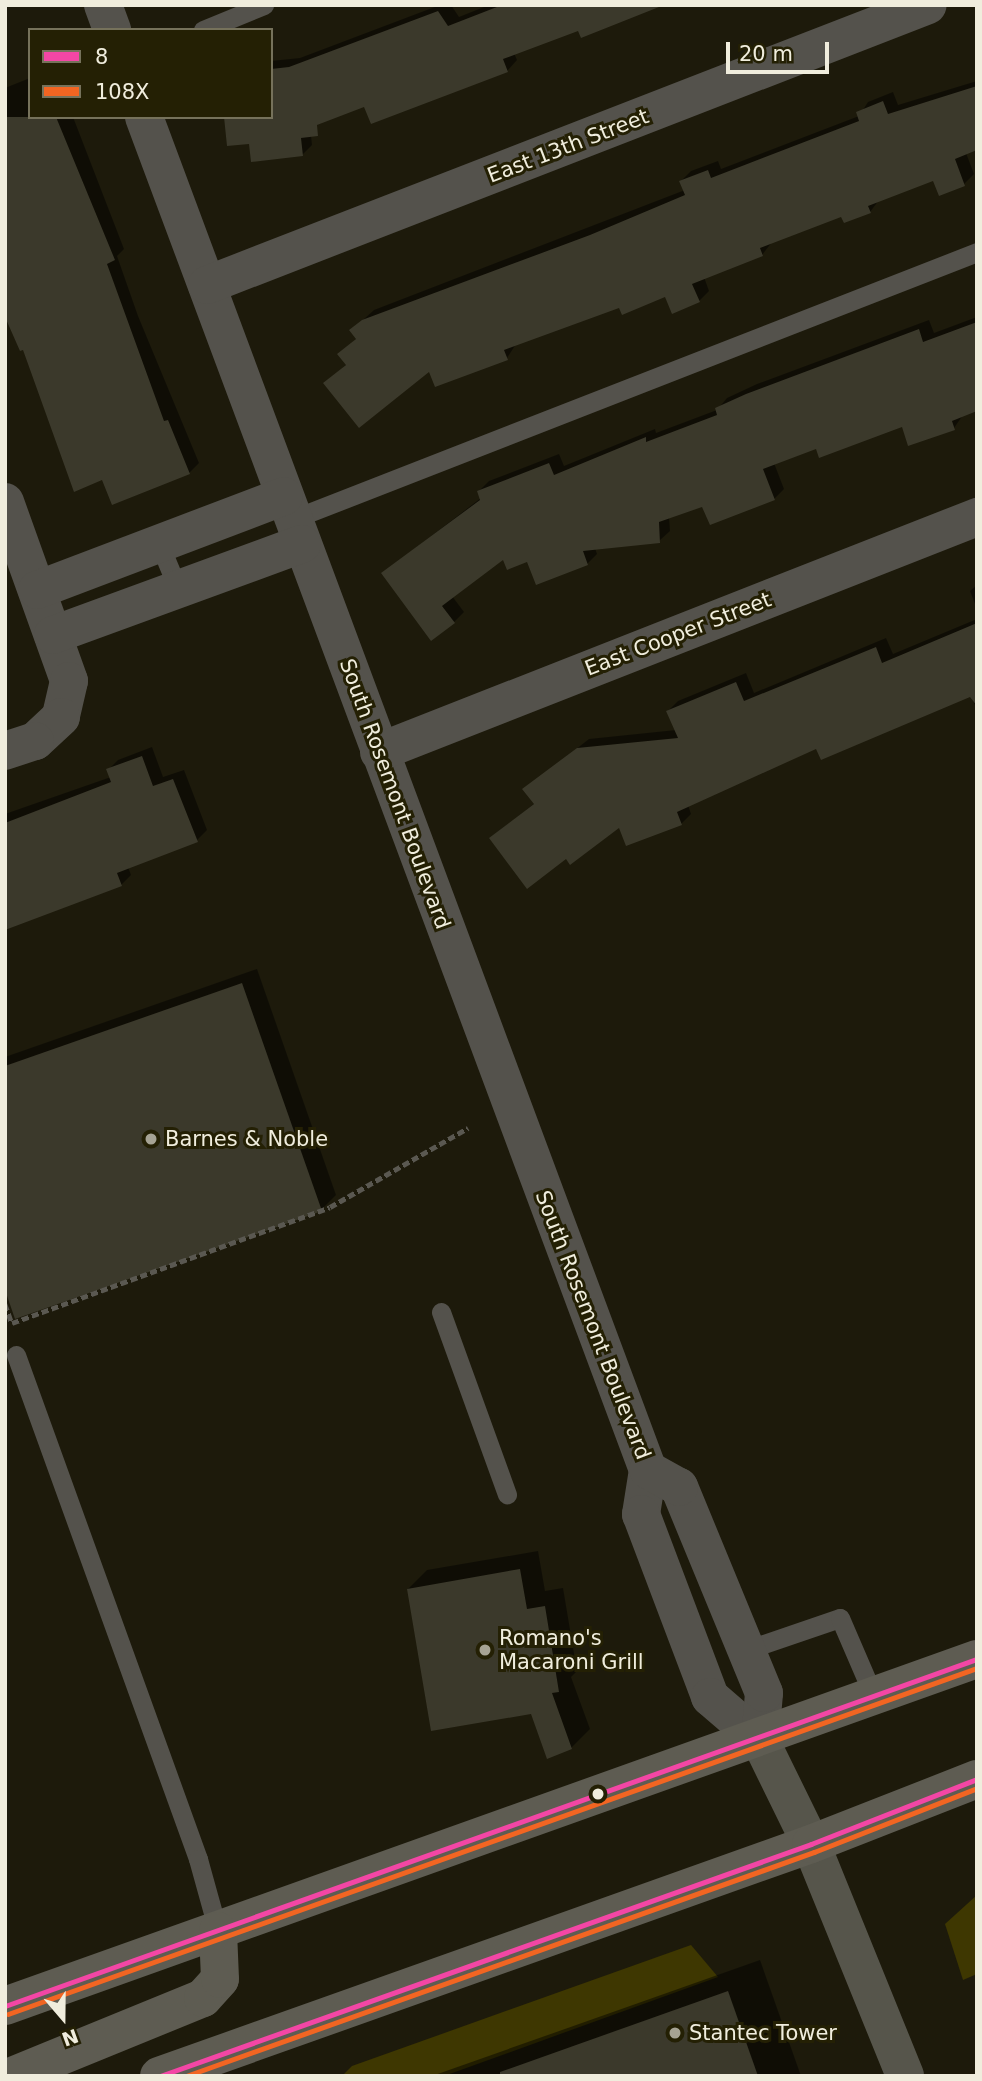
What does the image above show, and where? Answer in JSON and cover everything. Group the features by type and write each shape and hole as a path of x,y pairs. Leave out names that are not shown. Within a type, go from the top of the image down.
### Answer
{"main road":[{"path":"5,2006 760,1740 977,1659"},
{"path":"159,2076 810,1844 977,1779"},
{"path":"12,2076 203,1998 220,1979 218,1931"}],"street":[{"path":"103,5 111,28"},
{"name":"East 13th Street","path":"206,285 929,5"},
{"name":"South Rosemont Boulevard","path":"145,119 648,1470 641,1514 709,1697 760,1740"},
{"path":"5,502 69,681 61,717 35,741 5,751"},
{"name":"East Cooper Street","path":"379,752 977,517"},
{"path":"37,590 159,543 293,519"},
{"path":"53,635 178,589 293,519"},
{"name":"South Rosemont Boulevard","path":"648,1470 679,1487 747,1650 764,1693 760,1740"},
{"path":"760,1740 810,1844 905,2076"}],"lane":[{"path":"208,28 264,5"},
{"path":"293,519 977,252"},
{"path":"159,543 178,589"},
{"path":"440,1312 507,1494"},
{"path":"16,1355 186,1825 218,1931"},
{"path":"747,1650 840,1618 874,1697"}],"path":[{"path":"5,1304 12,1323 330,1208 468,1128"}],"shaded area":[{"path":"977,1895 977,1974 963,1980 945,1924"},
{"path":"691,1945 718,1977 444,2076 342,2076 352,2066"}],"building":[{"path":"502,5 659,7 581,38 578,31 503,59 508,72 371,124 364,107 317,125 318,136 301,138 303,156 251,162 249,144 227,146 224,119 273,119 273,69 289,67 438,11 448,26"},
{"path":"977,86 977,150 955,159 965,186 939,196 933,181 868,206 871,213 844,223 841,217 760,248 763,256 692,284 700,302 672,314 665,297 622,315 619,308 504,350 508,360 435,387 429,372 359,428 323,383 346,365 337,354 356,339 349,330 362,320 590,235 685,195 679,181 708,170 711,178 859,121 856,112 883,101 888,114"},
{"path":"5,117 57,119 115,260 107,264 164,421 168,420 190,474 112,505 102,480 74,492 23,350 20,351 5,317"},
{"path":"977,322 977,411 952,421 955,430 908,446 902,427 819,458 816,449 763,469 775,500 710,525 702,507 659,522 660,543 583,551 588,565 536,585 527,562 507,570 503,560 442,606 455,623 431,641 381,573 480,500 477,491 549,463 554,475 646,437 646,442 717,415 715,408 746,394 919,329 923,342"},
{"path":"977,623 977,706 970,697 821,760 816,749 677,812 682,825 626,846 619,828 570,865 566,859 527,889 489,838 534,804 522,789 577,748 678,738 666,711 736,682 744,701 876,647 882,663"},
{"path":"142,756 153,786 173,779 198,842 117,873 122,886 5,930 5,823 111,782 106,769"},
{"name":"Barnes & Noble","path":"242,983 322,1211 15,1319 5,1290 5,1066"},
{"name":"Romano's Macaroni Grill","path":"520,1569 527,1609 545,1606 559,1692 552,1693 572,1749 547,1759 531,1714 431,1731 407,1589"},
{"name":"Stantec Tower","path":"728,1991 758,2076 500,2076 500,2072"}],"transit line":[{"name":"8","path":"5,2006 977,1659"},
{"name":"108X","path":"8,2014 977,1668"},
{"name":"8","path":"160,2076 811,1844 977,1779"},
{"name":"108X","path":"186,2076 814,1852 977,1788"}],"place":[{"name":"Barnes & Noble","path":"151,1139"},
{"name":"Romano's Macaroni Grill","path":"485,1650"},
{"name":"Stantec Tower","path":"675,2033"}]}
